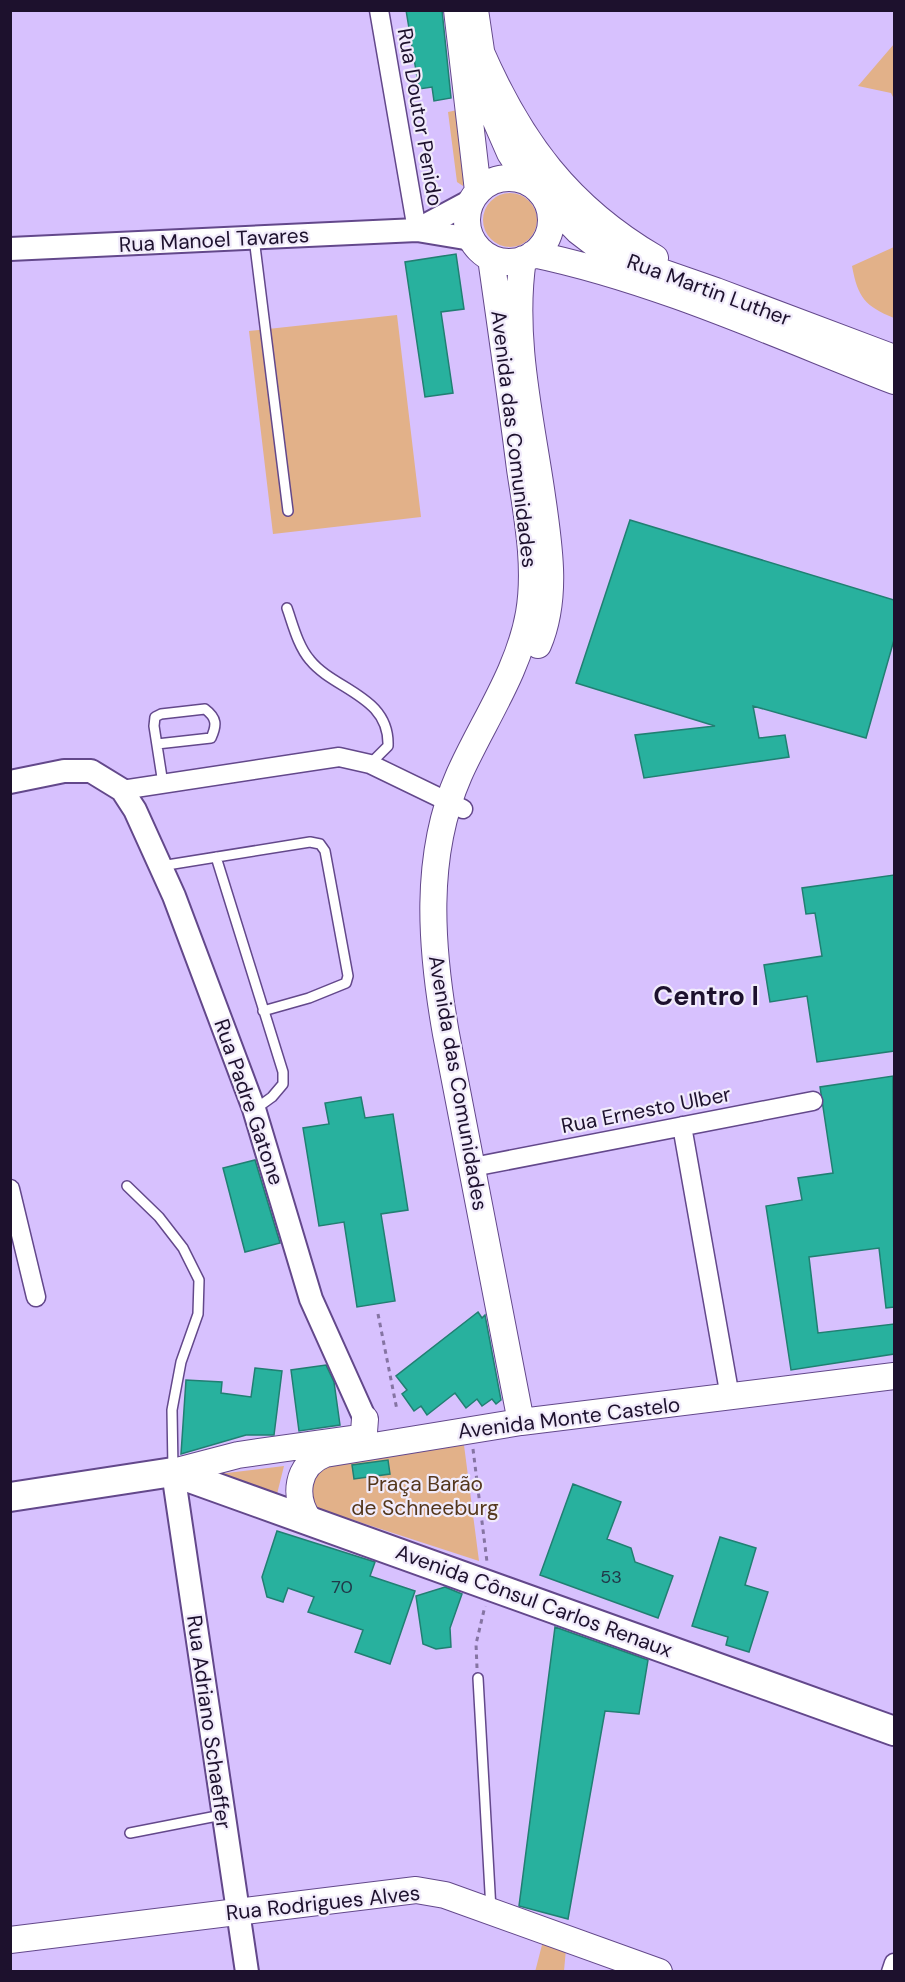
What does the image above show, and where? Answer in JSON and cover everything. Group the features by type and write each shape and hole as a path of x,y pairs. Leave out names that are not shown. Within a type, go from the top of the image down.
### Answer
{"main road":[{"path":"457,10 475,196 467,226 471,239 480,250 490,258 501,261 528,256 543,244 549,232 550,218 548,204 510,153 489,105 475,10"},
{"path":"480,50 510,115 531,146 591,214 631,244 716,291"},
{"path":"475,196 489,182 503,178 517,178 535,188"},
{"name":"Rua Martin Luther","path":"535,188 578,231 599,247 638,265 716,291 894,358"},
{"name":"Rua Martin Luther","path":"528,256 591,268 681,299 894,381"},
{"name":"Avenida das Comunidades","path":"512,348 528,256"},
{"name":"Avenida das Comunidades","path":"490,258 512,348 540,545 550,581 543,631 472,784 455,806 453,856 441,912 445,979 450,1010 529,1421"},
{"name":"Avenida Monte Castelo","path":"309,1520 301,1508 299,1485 301,1474 317,1457 371,1445 529,1421 894,1376"},
{"path":"365,1419 371,1428 378,1432 436,1426 467,1430"},
{"path":"10,1497 173,1472 238,1455 358,1438 364,1432 365,1419"},
{"name":"Avenida Cônsul Carlos Renaux","path":"173,1472 894,1731"},
{"name":"Rua Rodrigues Alves","path":"10,1940 416,1890 445,1895 491,1910 659,1971"}],"street":[{"name":"Rua Doutor Penido","path":"379,10 417,230"},
{"name":"Rua Manoel Tavares","path":"417,230 475,196"},
{"name":"Rua Manoel Tavares","path":"10,249 417,230 471,239"},
{"path":"10,782 79,769 91,771 106,778 122,790 339,757 370,764 455,806"},
{"name":"Rua Padre Gatone","path":"122,790 135,810 161,866 254,1110 311,1299 365,1419"},
{"name":"Rua Ernesto Ulber","path":"480,1166 813,1101"},
{"path":"682,1126 730,1397"},
{"path":"10,1190 36,1297"},
{"name":"Rua Adriano Schaeffer","path":"173,1472 222,1815 247,1971"},
{"path":"891,1971 894,1963"}],"lane":[{"path":"254,238 288,512"},
{"path":"287,609 299,641 310,661 355,693 383,717 388,734 388,746 370,764"},
{"path":"157,744 211,738 216,727 213,715 206,709 161,714 155,717 154,726 163,784"},
{"path":"161,866 310,842 321,844 325,851 348,976 346,983 309,998 263,1011"},
{"path":"216,857 282,1072 283,1084 272,1097 254,1110"},
{"path":"127,1186 159,1217 177,1240 200,1280 198,1314 181,1362 172,1410 173,1472"},
{"path":"478,1678 491,1910"},
{"path":"130,1833 222,1815"}],"path":[{"path":"378,1314 397,1410"},
{"path":"467,1430 490,1586 476,1644 478,1678"}],"green space":[{"path":"894,44 894,99 891,93 858,86"},
{"path":"462,109 467,172 463,186 457,182 448,112"},
{"path":"505,193 515,193 525,197 533,205 537,220 533,235 525,243 515,247 505,247 495,243 487,235 483,225 483,215 487,205 495,197"},
{"path":"894,247 894,318 864,300 857,286 852,266"},
{"path":"397,315 421,517 273,534 249,331"},
{"name":"Praça Barão de Schneeburg","path":"464,1445 479,1561 307,1505 314,1472 328,1461"},
{"path":"284,1466 276,1498 210,1475"},
{"path":"543,1941 566,1949 564,1971 535,1972"}],"building":[{"path":"406,10 442,10 451,98 434,101 432,87 419,89"},
{"path":"456,254 464,309 441,312 453,393 425,397 405,262"},
{"path":"630,520 894,600 894,640 866,738 753,706 759,738 785,735 789,757 644,778 635,735 715,726 576,683"},
{"path":"894,875 894,1051 817,1062 807,996 770,1002 764,965 822,956 815,913 806,914 802,888"},
{"path":"893,1076 894,1307 886,1308 879,1248 809,1257 818,1333 894,1324 894,1354 791,1370 766,1206 802,1200 798,1178 833,1173 820,1087"},
{"path":"361,1097 365,1118 393,1114 408,1210 381,1214 395,1301 357,1307 344,1222 319,1226 303,1128 329,1124 325,1103"},
{"path":"255,1160 280,1243 245,1252 223,1168"},
{"path":"478,1312 482,1318 485,1315 501,1400 496,1404 492,1399 482,1406 477,1399 466,1408 455,1393 427,1415 421,1406 414,1411 402,1394 407,1390 396,1376"},
{"path":"326,1365 334,1382 340,1425 299,1431 291,1370"},
{"path":"255,1368 282,1371 274,1435 246,1435 181,1454 186,1380 222,1382 221,1393 251,1397"},
{"path":"388,1460 390,1474 354,1479 352,1465"},
{"path":"573,1484 621,1502 607,1539 631,1548 635,1562 673,1576 658,1618 540,1575"},
{"path":"277,1531 375,1562 370,1576 415,1591 390,1664 355,1652 363,1630 308,1612 314,1597 288,1588 283,1602 267,1597 262,1577"},
{"path":"720,1537 756,1548 745,1585 768,1592 749,1652 726,1645 728,1637 692,1626"},
{"path":"445,1587 462,1594 450,1628 451,1647 436,1649 423,1644 416,1596"},
{"path":"555,1627 648,1660 639,1714 605,1711 568,1919 519,1906"}],"district":[{"name":"Centro I","path":"706,996"}]}
